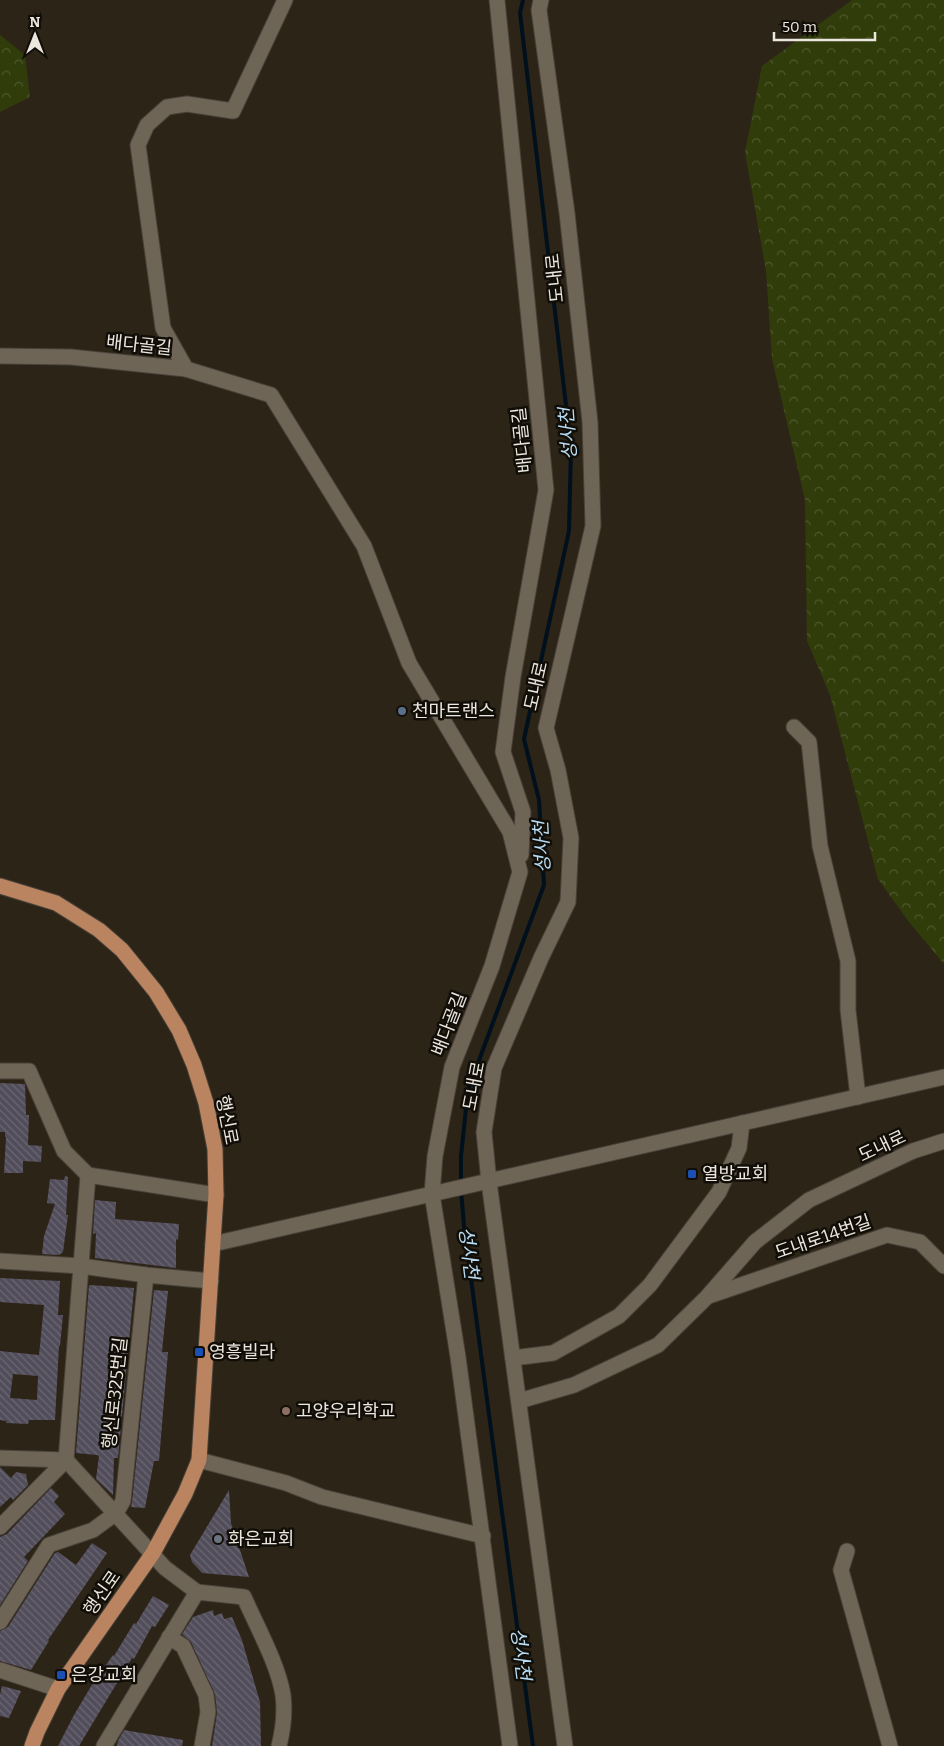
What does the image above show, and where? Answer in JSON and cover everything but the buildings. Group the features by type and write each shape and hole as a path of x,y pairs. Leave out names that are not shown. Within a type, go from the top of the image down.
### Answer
{"main road":[{"name":"행신로","path":"0,886 56,903 99,930 122,950 156,992 179,1030 194,1065 206,1103 215,1149 216,1195 199,1460 185,1494 153,1553 58,1689 32,1746"}],"street":[{"path":"186,369 164,328 138,145 146,126 167,108 187,104 233,111 285,0"},
{"name":"배다골길","path":"497,0 546,490 513,677 503,752 523,812 520,872 492,966 452,1067 435,1156 437,1193 510,1746"},
{"name":"도내로","path":"541,0 539,10 567,213 590,422 594,526 546,728 558,770 571,838 568,902 541,958 494,1068 484,1132 484,1182 513,1358 565,1746"},
{"name":"배다골길","path":"0,356 71,358 186,369 271,395 364,546 409,663 510,832 520,872"},
{"path":"794,727 809,742 820,846 848,962 848,1010 858,1097"},
{"path":"0,1070 29,1071 64,1151 88,1175 216,1195"},
{"path":"213,1244 944,1077"},
{"path":"513,1358 552,1353 618,1316 650,1285 719,1192 739,1148 742,1123"},
{"name":"도내로","path":"519,1401 574,1385 658,1345 707,1297 755,1242 809,1200 913,1151 944,1141"},
{"path":"0,1527 66,1460 88,1175"},
{"name":"도내로14번길","path":"707,1297 887,1235 920,1242 944,1266"},
{"path":"0,1261 80,1266 211,1281"},
{"name":"행신로325번길","path":"116,1513 123,1500 146,1275"},
{"path":"0,1458 66,1460 166,1568 197,1592 244,1597 277,1673 283,1696 283,1731 279,1746"},
{"path":"199,1460 286,1482 322,1497 483,1536"},
{"path":"0,1622 49,1545 93,1530 116,1513"},
{"path":"847,1551 841,1570 890,1746"},
{"path":"104,1746 197,1592"},
{"path":"169,1637 183,1646 206,1695 208,1712 202,1746"},
{"path":"0,1670 58,1689"}],"green space":[{"path":"852,0 944,0 944,964 909,922 878,879 830,695 807,641 805,500 772,359 766,271 745,152 762,66"},
{"path":"0,35 25,55 30,97 0,112"}],"waterway":[{"name":"성사천","path":"461,1183 461,1156 468,1090 544,885 539,800 524,739 569,531 571,448 520,13 523,0"},
{"name":"성사천","path":"461,1190 464,1226 533,1746"}],"place":[{"name":"천마트랜스","path":"402,711"},
{"name":"열방교회","path":"692,1174"},
{"name":"영흥빌라","path":"199,1352"},
{"name":"고양우리학교","path":"286,1411"},
{"name":"화은교회","path":"218,1539"},
{"name":"은강교회","path":"61,1675"}]}
